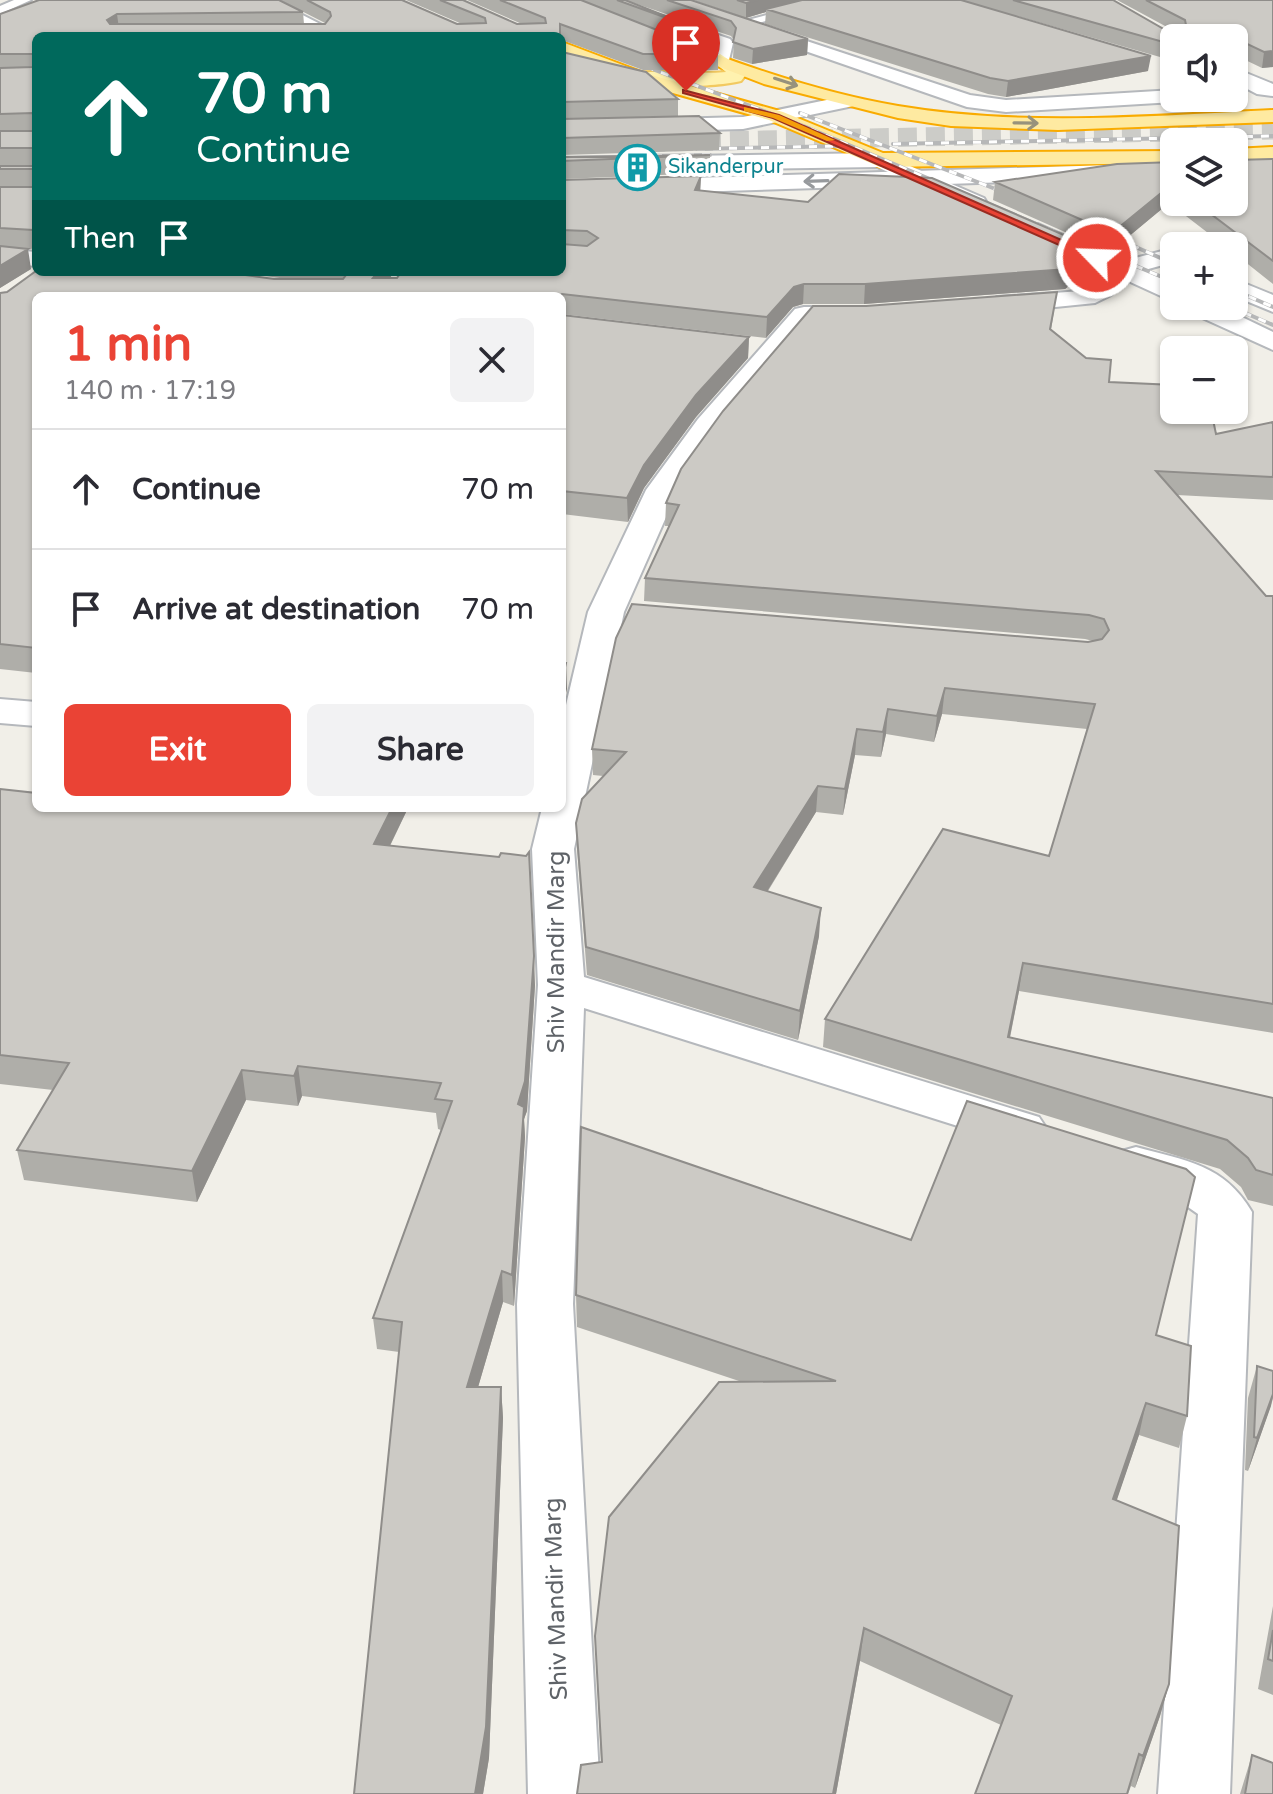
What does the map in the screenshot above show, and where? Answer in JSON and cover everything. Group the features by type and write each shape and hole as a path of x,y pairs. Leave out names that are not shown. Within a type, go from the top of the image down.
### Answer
{"highway":[{"path":"554,0 846,102 948,119 1074,124 1273,116"},
{"path":"566,49 632,74 776,116 880,160 1160,157"},
{"path":"1248,154 1273,153"}],"main road":[{"path":"632,74 702,81 734,77 738,72 720,60"}],"street":[{"path":"599,0 724,43 720,60"},
{"path":"666,0 967,101 1019,106 1160,97"},
{"path":"566,60 632,74"},
{"path":"1248,80 1269,90"},
{"path":"1248,89 1269,90"},
{"path":"566,128 743,123 846,102"},
{"path":"944,159 1023,195"},
{"path":"566,165 880,160 1160,287"},
{"path":"1248,167 1273,166"},
{"path":"566,189 1160,170"},
{"path":"1137,245 1160,255"},
{"path":"0,256 32,267"},
{"path":"970,307 1086,298 1102,290 1121,269 1160,261"},
{"path":"1248,293 1271,302"},
{"name":"Shiv Mandir Marg","path":"566,804 621,614 662,490 709,425 758,348 804,315 895,312"},
{"path":"1227,320 1273,342"},
{"path":"0,711 32,714"},
{"name":"Shiv Mandir Marg","path":"564,812 553,849 561,985 545,1304 564,1794"},
{"path":"561,985 1200,1185 1220,1202 1225,1212 1194,1794"}],"lane":[{"path":"0,10 25,0"},
{"path":"263,0 324,29 322,32"},
{"path":"739,24 839,0"}],"building":[{"path":"39,0 279,0 303,12 117,14 107,20 110,24 325,24 331,16 330,12 307,0 402,0 457,24 486,23 485,18 440,0 463,0 517,24 546,23 545,18 500,0 581,0 718,54 643,54 560,24 560,32 32,32 32,54 0,54 0,14"},
{"path":"617,0 625,0 711,34"},
{"path":"667,0 691,0 808,39 753,49 733,42 736,28 731,21"},
{"path":"802,0 961,0 1151,56 1008,81 766,9"},
{"path":"1013,0 1113,0 1160,27 1160,41"},
{"path":"1146,0 1273,0 1273,51 1264,52 1248,44 1248,24 1186,24 1185,20"},
{"path":"566,53 646,72 678,99 566,102"},
{"path":"32,67 32,113 0,114 0,68"},
{"path":"699,116 720,133 566,138 566,119"},
{"path":"0,131 32,131 32,148 0,148"},
{"path":"710,155 566,161 566,157"},
{"path":"1273,159 1273,261 1248,242 1248,232 1235,232 1214,216 1248,216 1248,160"},
{"path":"1160,162 1160,194 1112,233 995,182 1117,164"},
{"path":"0,166 32,166 32,169 0,169"},
{"path":"839,174 932,178 1094,248 1068,269 865,284 804,284 794,287 767,317 566,294 566,292 32,292 32,648 0,644 0,293 7,292 32,274 253,276 274,279 566,276 566,244 587,246 598,238 587,231 566,230 566,180 701,176 695,190 808,202"},
{"path":"0,187 32,187 32,230 0,228"},
{"path":"0,246 28,249 0,266"},
{"path":"1057,292 1050,329 1086,358 1111,360 1109,382 1160,384 1160,424 1214,424 1216,434 1273,422 1273,477 1156,471 1266,596 1273,596 1273,1004 1023,963 1008,1037 1273,1098 1273,1175 1256,1170 1248,1158 1227,1140 825,1019 943,829 1049,856 1095,704 945,688 937,716 888,709 883,732 857,729 845,789 818,786 754,887 821,908 800,1011 586,947 576,823 582,799 626,752 592,749 616,638 632,604 1088,642 1102,639 1109,630 1104,619 1089,615 645,578 679,505 666,503 681,469 723,411 813,306 866,306"},
{"path":"566,315 749,337 696,395 644,465 627,498 566,491"},
{"path":"0,789 32,793 32,812 390,812 374,844 499,857 501,853 526,856 529,852 534,956 525,1081 518,1104 524,1107 512,1275 502,1271 467,1387 501,1387 486,1727 475,1794 354,1794 402,1322 373,1318 452,1101 435,1099 441,1083 298,1066 294,1076 242,1070 192,1171 17,1150 69,1063 0,1055"},
{"path":"967,1101 1186,1169 1195,1177 1156,1335 1191,1346 1187,1416 1146,1403 1113,1499 1179,1526 1169,1684 1143,1756 1139,1754 1127,1794 975,1794 1012,1696 864,1628 833,1794 577,1794 581,1765 602,1762 595,1636 609,1517 719,1382 836,1381 576,1295 581,1127 911,1240"},
{"path":"1257,1366 1273,1371 1273,1394 1257,1438 1254,1437"},
{"path":"1273,1630 1273,1661 1268,1659"},
{"path":"1252,1755 1273,1763 1273,1794 1245,1794"}],"tunnel":[{"path":"566,144 1273,130"},
{"path":"0,167 32,166"}],"railway":[{"path":"631,61 806,127 1160,276"},
{"path":"800,113 1016,197"},
{"path":"893,144 1273,136"},
{"path":"697,149 841,146"},
{"path":"638,156 710,155"},
{"path":"1102,232 1160,258"},
{"path":"1248,296 1273,307"},
{"path":"1248,314 1273,325"}],"slow traffic":[{"path":"747,109 776,116 830,140"}],"place":[{"name":"Sikanderpur","path":"637,167"}],"route":[{"path":"686,91 776,116 1097,258"}]}
